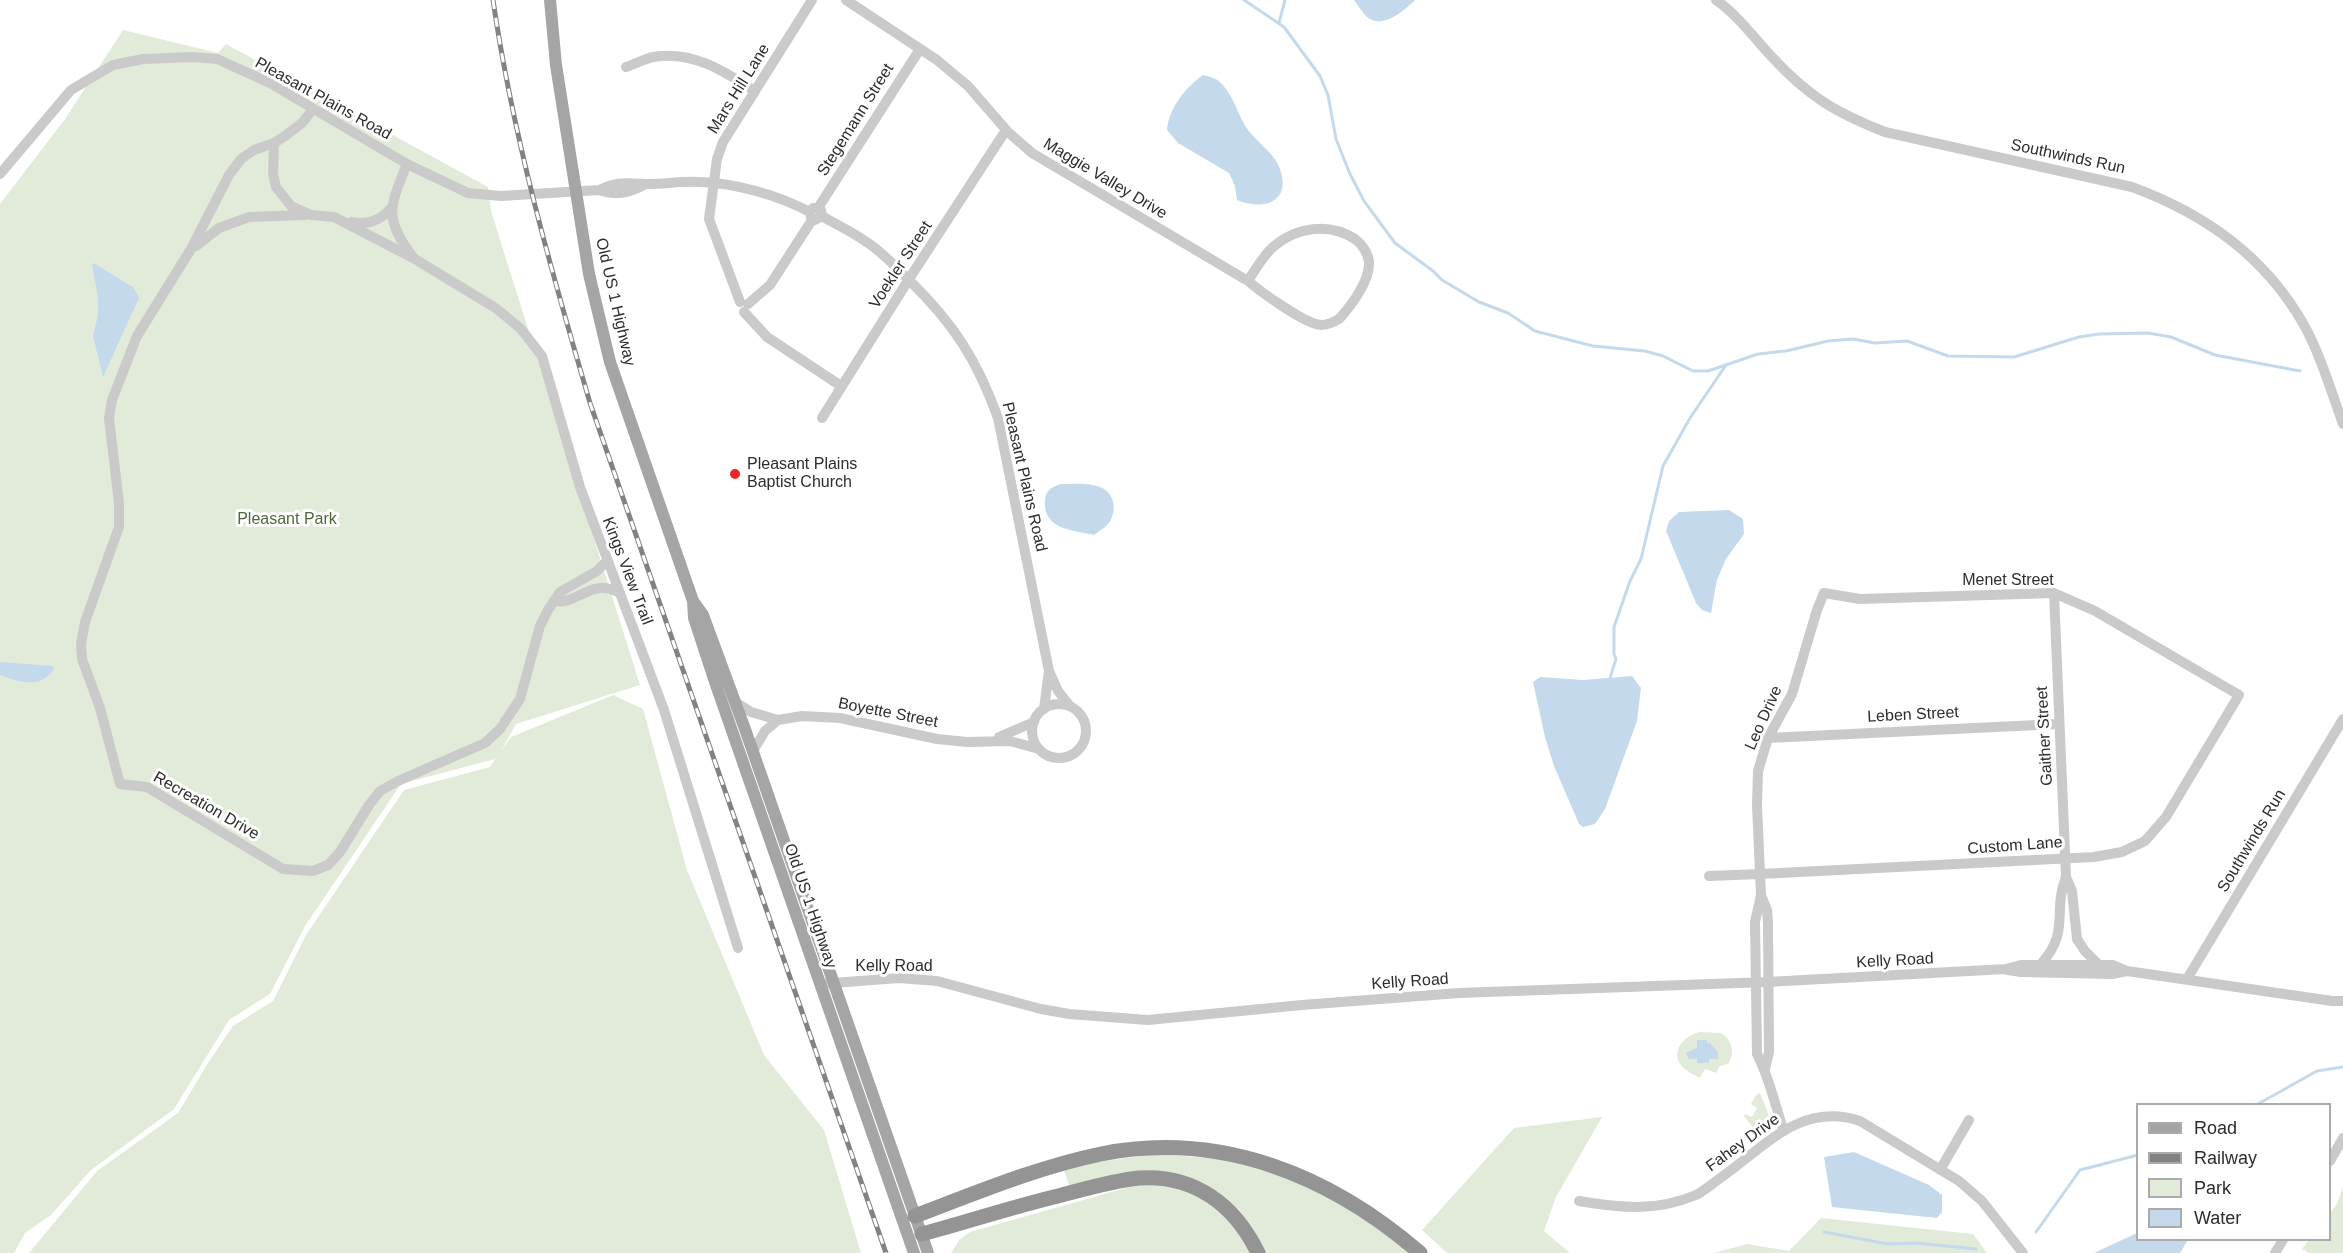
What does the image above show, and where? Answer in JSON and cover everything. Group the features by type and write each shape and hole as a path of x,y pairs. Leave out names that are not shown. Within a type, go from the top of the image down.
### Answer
{"highway":[{"path":"909,1218 1065,1163 1133,1150 1181,1149 1218,1152 1257,1160 1301,1175 1369,1212 1420,1253"},
{"path":"915,1236 1116,1181 1140,1178 1167,1179 1189,1185 1213,1196 1234,1214 1248,1233 1258,1253"}],"main road":[{"name":"Old US 1 Highway","path":"550,0 556,65 589,274 610,362 693,600 703,615 753,751 834,983 909,1218"},
{"name":"Old US 1 Highway","path":"693,600 694,618 715,682 820,984 909,1218"},
{"path":"909,1218 915,1236 928,1253"},
{"path":"914,1253 915,1236"}],"street":[{"name":"Mars Hill Lane","path":"812,0 723,142 717,159 709,219 744,306 767,337 841,386"},
{"name":"Maggie Valley Drive","path":"846,0 937,60 968,87 1006,130 1032,153 1248,281 1264,294 1311,322 1321,325 1332,323 1346,311 1367,277 1369,261 1362,244 1342,232 1324,228 1309,230 1292,236 1271,249 1248,281"},
{"name":"Southwinds Run","path":"1716,0 1744,25 1810,95 1847,117 1885,132 2132,187 2169,200 2216,229 2253,259 2287,299 2305,326 2321,362 2343,424"},
{"name":"Stegemann Street","path":"744,306 770,285 920,49"},
{"name":"Pleasant Plains Road","path":"0,174 71,90 113,66 143,59 193,57 217,59 270,83 407,165 468,193 501,196 599,190 612,195 633,192 646,184 713,183 756,192 794,204 816,214 862,239 893,263 941,312 963,342 985,383 998,418 1049,671 1058,691 1070,706"},
{"path":"626,67 652,57 691,58 719,68 755,91"},
{"path":"274,142 302,123 313,109"},
{"name":"Voekler Street","path":"822,418 1006,130"},
{"name":"Kings View Trail","path":"274,142 273,174 276,187 291,206 309,214 334,217 415,259 497,309 521,329 542,356 580,487 664,710 738,948"},
{"name":"Recreation Drive","path":"274,142 254,150 241,159 229,175 191,249 137,336 112,400 109,418 119,503 118,527 85,622 81,644 82,659 100,708 120,784 147,787 283,868 312,871 328,865 340,852 380,791 485,743 500,729 520,699 540,626 560,592 597,571 607,561"},
{"path":"391,208 407,165"},
{"name":"Kings View Trail","path":"342,221 363,224 382,218 391,208"},
{"name":"Kings View Trail","path":"391,208 392,219 403,244 415,259"},
{"name":"Recreation Drive","path":"191,249 219,228 249,218 309,214"},
{"path":"555,602 563,603 584,592 602,588 618,592"},
{"name":"Menet Street","path":"1824,593 1860,599 2054,593 2096,611 2239,695"},
{"name":"Leo Drive","path":"1784,1129 1765,1069 1757,1054 1755,922 1761,895 1756,805 1758,771 1768,738 1792,694 1824,593"},
{"name":"Gaither Street","path":"2041,964 2058,937 2061,891 2066,877 2067,858 2058,724 2054,593"},
{"name":"Pleasant Plains Road","path":"1044,709 1049,671"},
{"name":"Custom Lane","path":"1709,876 2094,857 2122,852 2145,841 2166,817 2239,695"},
{"name":"Boyette Street","path":"735,702 751,712 778,720 821,716 875,724 937,739 967,742 1010,741 1039,749 1054,758 1063,759 1071,756 1084,744 1086,726 1077,710 1070,706"},
{"path":"1044,709 1052,705 1070,706"},
{"name":"Boyette Street","path":"993,740 1034,722 1044,709"},
{"name":"Southwinds Run","path":"2187,979 2343,719"},
{"path":"753,751 765,730 778,720"},
{"path":"1034,722 1032,733 1039,749"},
{"name":"Leben Street","path":"1768,738 2058,724"},
{"name":"Gaither Street","path":"2066,877 2072,891 2077,939 2099,965"},
{"name":"Leo Drive","path":"1761,895 1767,910 1768,923 1769,1052 1765,1069"},
{"name":"Kelly Road","path":"820,984 899,978 937,981 1051,1010 1148,1020 1459,993 1755,983 2006,969 2021,965 2041,964 2113,965 2127,970 2338,1001 2343,1006"},
{"name":"Kelly Road","path":"2006,969 2021,972 2112,974 2127,970"},
{"name":"Fahey Drive","path":"1579,1201 1627,1209 1660,1206 1698,1194 1744,1162 1784,1129 1807,1120 1844,1115 1860,1121 1959,1181 1982,1201 2023,1253"},
{"path":"1940,1170 1969,1120"},
{"path":"2331,1159 2343,1138"}],"green space":[{"name":"Pleasant Park","path":"123,30 218,53 226,44 488,187 491,211 640,685 516,724 501,751 511,737 613,695 643,709 687,870 764,1055 824,1130 861,1253 29,1253 97,1171 178,1113 233,1026 273,1001 306,935 404,790 490,767 495,759 401,784 305,926 270,994 229,1020 174,1109 91,1170 51,1215 25,1233 14,1253 0,1253 0,204 65,119"},
{"path":"1700,1032 1721,1033 1728,1039 1732,1051 1729,1063 1719,1067 1716,1073 1705,1069 1700,1078 1680,1064 1677,1053 1685,1039"},
{"path":"1760,1093 1769,1121 1760,1136 1744,1116 1745,1114 1752,1117 1757,1108 1751,1104 1756,1095"},
{"path":"1602,1117 1556,1197 1544,1231 1570,1253 1447,1253 1422,1230 1514,1128"},
{"path":"1159,1154 1231,1160 1266,1169 1344,1203 1411,1253 1265,1253 1254,1229 1239,1210 1217,1191 1192,1179 1070,1188 1064,1170 1089,1163"},
{"path":"1140,1184 1165,1184 1187,1190 1229,1216 1252,1253 951,1253 960,1239 970,1232"},
{"path":"2343,1186 2343,1253 2309,1253 2302,1249 2308,1241 2331,1241 2331,1212 2337,1204"},
{"path":"1821,1218 1973,1234 1987,1253 1714,1253 1747,1244 1789,1251"}],"water":[{"path":"1354,0 1415,0 1392,18 1378,21 1366,16"},
{"path":"1203,75 1216,79 1223,85 1248,130 1278,164 1283,181 1282,190 1272,201 1256,205 1237,200 1235,186 1229,173 1178,143 1167,130 1171,114 1179,99"},
{"path":"94,263 134,288 139,298 103,377 93,336 98,315 98,297 92,265"},
{"path":"1061,484 1089,484 1108,492 1114,505 1109,523 1094,535 1068,529 1053,522 1045,509 1045,499 1050,489"},
{"path":"1729,510 1743,519 1744,534 1726,559 1717,580 1711,613 1702,610 1696,603 1666,531 1669,521 1679,512"},
{"path":"0,663 53,666 54,669 42,680 22,682 0,675"},
{"path":"1632,676 1641,688 1637,721 1605,809 1595,824 1583,827 1579,824 1554,766 1533,682 1540,677 1583,680"},
{"path":"1697,1040 1707,1040 1707,1043 1710,1043 1718,1052 1718,1059 1709,1059 1709,1063 1697,1063 1697,1059 1689,1059 1686,1053 1697,1048"},
{"path":"1854,1152 1929,1185 1942,1195 1942,1212 1937,1218 1832,1207 1824,1157"},
{"path":"2136,1233 2136,1241 2187,1241 2180,1253 2094,1253"}],"waterway":[{"path":"1244,0 1284,27 1320,76 1328,95 1336,139 1350,174 1364,201 1395,243 1442,280 1479,302 1508,313 1535,331 1593,346 1645,351 1663,356 1693,371 1708,371 1758,354 1786,351 1828,341 1853,339 1875,343 1907,341 1948,356 2014,357 2079,337 2099,334 2148,333 2171,337 2215,355 2300,371"},
{"path":"1279,23 1285,0"},
{"path":"1609,681 1616,659 1614,627 1630,581 1641,559 1663,466 1690,418 1726,365"},
{"path":"2260,1103 2317,1071 2343,1067"},
{"path":"2036,1232 2080,1170 2136,1156"},
{"path":"1824,1232 1888,1244 1916,1243 1976,1249"}],"railway":[{"path":"493,0 511,102 534,203 590,403 886,1253"}],"place":[{"name":"Pleasant Plains Baptist Church","path":"735,474"}]}
